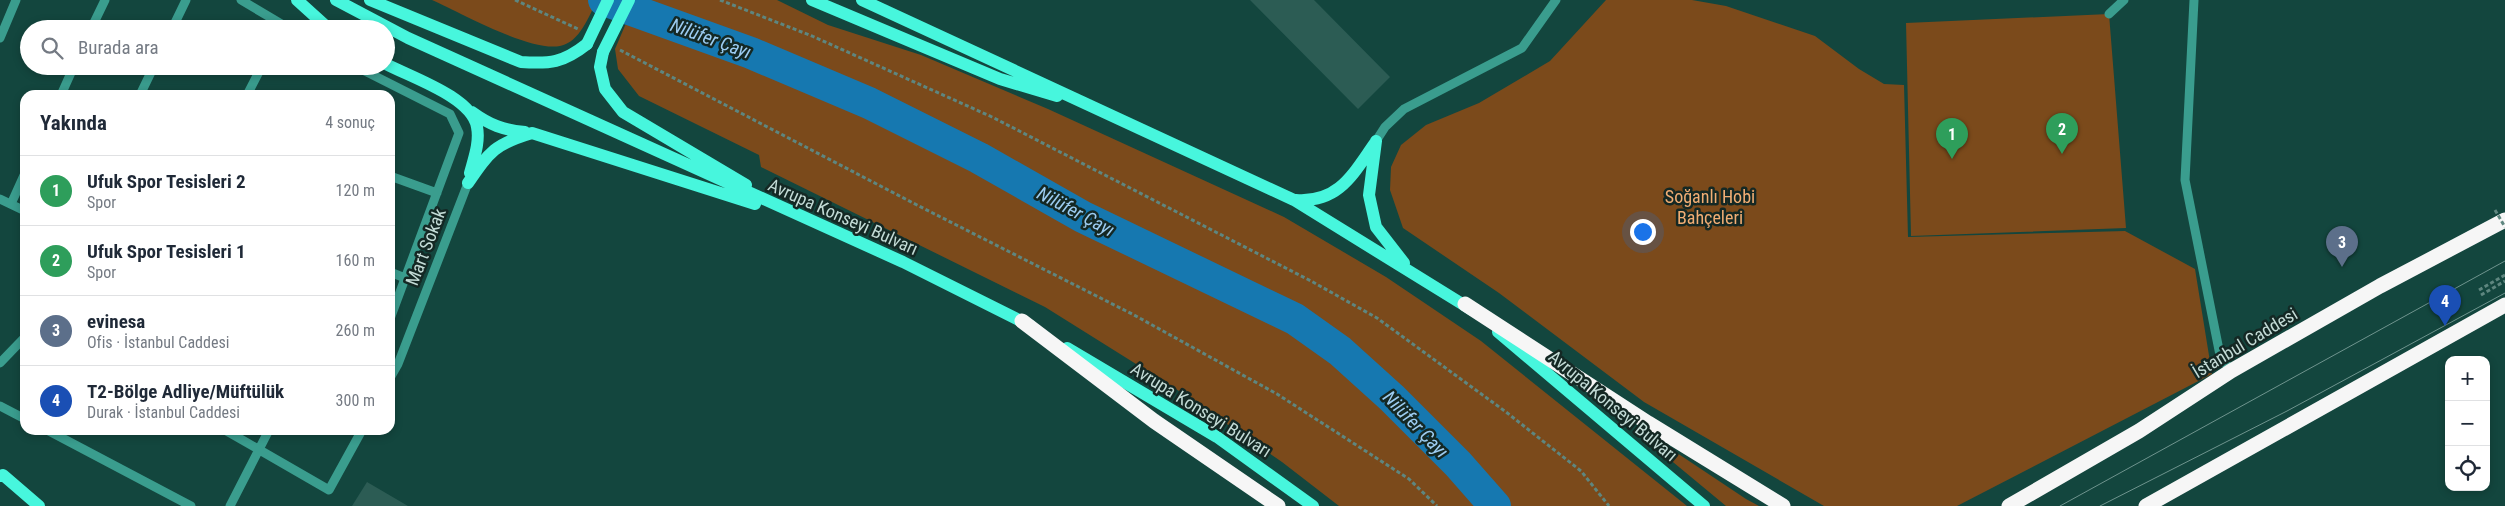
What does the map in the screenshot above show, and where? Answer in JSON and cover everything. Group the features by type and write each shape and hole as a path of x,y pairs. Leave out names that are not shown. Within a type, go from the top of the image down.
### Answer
{"highway":[{"name":"İstanbul Caddesi","path":"2009,506 2139,431 2231,371 2500,215"},
{"path":"1465,304 1648,423 1783,506"},
{"path":"2146,506 2505,305"},
{"path":"1022,321 1154,421 1278,506"}],"main road":[{"path":"297,0 319,20"},
{"name":"Avrupa Konseyi Bulvarı","path":"336,0 374,20"},
{"path":"370,0 521,62 547,64 570,58 587,44 608,0"},
{"path":"629,0 603,52 600,67 605,89 623,112 805,219"},
{"path":"812,0 1000,79 1100,109"},
{"name":"Avrupa Konseyi Bulvarı","path":"862,0 1294,200 1409,269 1465,304 1704,506"},
{"name":"Avrupa Konseyi Bulvarı","path":"395,31 903,262 1022,321 1217,437 1313,506"},
{"path":"395,68 441,90 489,125 506,131 532,133 805,219"},
{"path":"468,110 477,125 477,145 468,183"},
{"path":"468,183 495,147 508,140 532,133"},
{"path":"1294,200 1313,201 1334,193 1353,173 1376,140"},
{"path":"1376,140 1369,195 1376,226 1409,269"},
{"path":"0,476 3,475 39,506"}],"street":[{"path":"0,38 16,0"},
{"path":"95,20 105,0"},
{"path":"176,20 186,0"},
{"path":"241,0 273,20"},
{"path":"1376,140 1404,109 1522,48 1556,0"},
{"path":"2109,14 2124,0"},
{"path":"2194,0 2185,180 2220,355 2231,371"},
{"path":"63,90 70,75"},
{"path":"142,90 150,75"},
{"path":"249,90 257,75"},
{"name":"Mart Sokak","path":"373,75 450,114 459,133 395,305"},
{"path":"395,178 437,193"},
{"path":"10,204 20,183"},
{"name":"Mart Sokak","path":"395,360 468,183"},
{"path":"0,199 20,208"},
{"path":"395,274 405,278"},
{"path":"0,363 20,342"},
{"path":"0,406 20,416"},
{"path":"56,435 191,506"},
{"path":"232,435 329,490 359,435"},
{"path":"230,506 266,435"}],"path":[{"path":"515,0 583,31"},
{"path":"720,0 812,36 992,117 1237,242 1377,318 1506,412 1581,471 1609,506"},
{"path":"617,48 913,203 1134,315 1269,390 1409,479 1437,506"},
{"path":"2500,215 2505,226"},
{"path":"2479,290 2505,275"},
{"path":"2482,294 2505,281"}],"green space":[{"path":"432,0 597,0 583,28 573,39 567,44 560,46 547,46 514,38"},
{"path":"636,0 777,0 828,25 921,55 1048,109 1284,217 1386,277 1481,341 1687,506 1339,506 1282,462 1176,389 1045,307 761,167 759,155 639,96 618,69 615,49"},
{"name":"Soğanlı Hobi Bahçeleri","path":"1606,0 1692,0 1726,6 1815,36 1859,69 1884,84 1904,85 1908,237 2125,231 2195,269 2212,374 1957,506 1824,506 1644,402 1499,293 1403,228 1390,190 1391,167 1401,145 1426,125 1479,103 1550,61"},
{"path":"2109,14 2126,228 1911,236 1906,23"},
{"path":"1659,441 1759,506 1726,506 1650,443"}],"building":[{"path":"1250,0 1314,0 1390,77 1358,109"},
{"path":"367,482 408,506 352,506"}],"waterway":[{"name":"Nilüfer Çayı","path":"604,0 751,53 869,103 979,158 1083,217 1295,319 1340,351 1392,398 1458,464 1495,506"}],"tram line":[{"path":"2060,506 2505,261"},
{"path":"2100,506 2287,411 2505,293"}],"place":[{"name":"Ufuk Spor Tesisleri 1","path":"2062,154"},
{"name":"Ufuk Spor Tesisleri 2","path":"1952,159"},
{"name":"evinesa","path":"2342,267"},
{"name":"T2-Bölge Adliye/Müftülük","path":"2445,326"}]}
